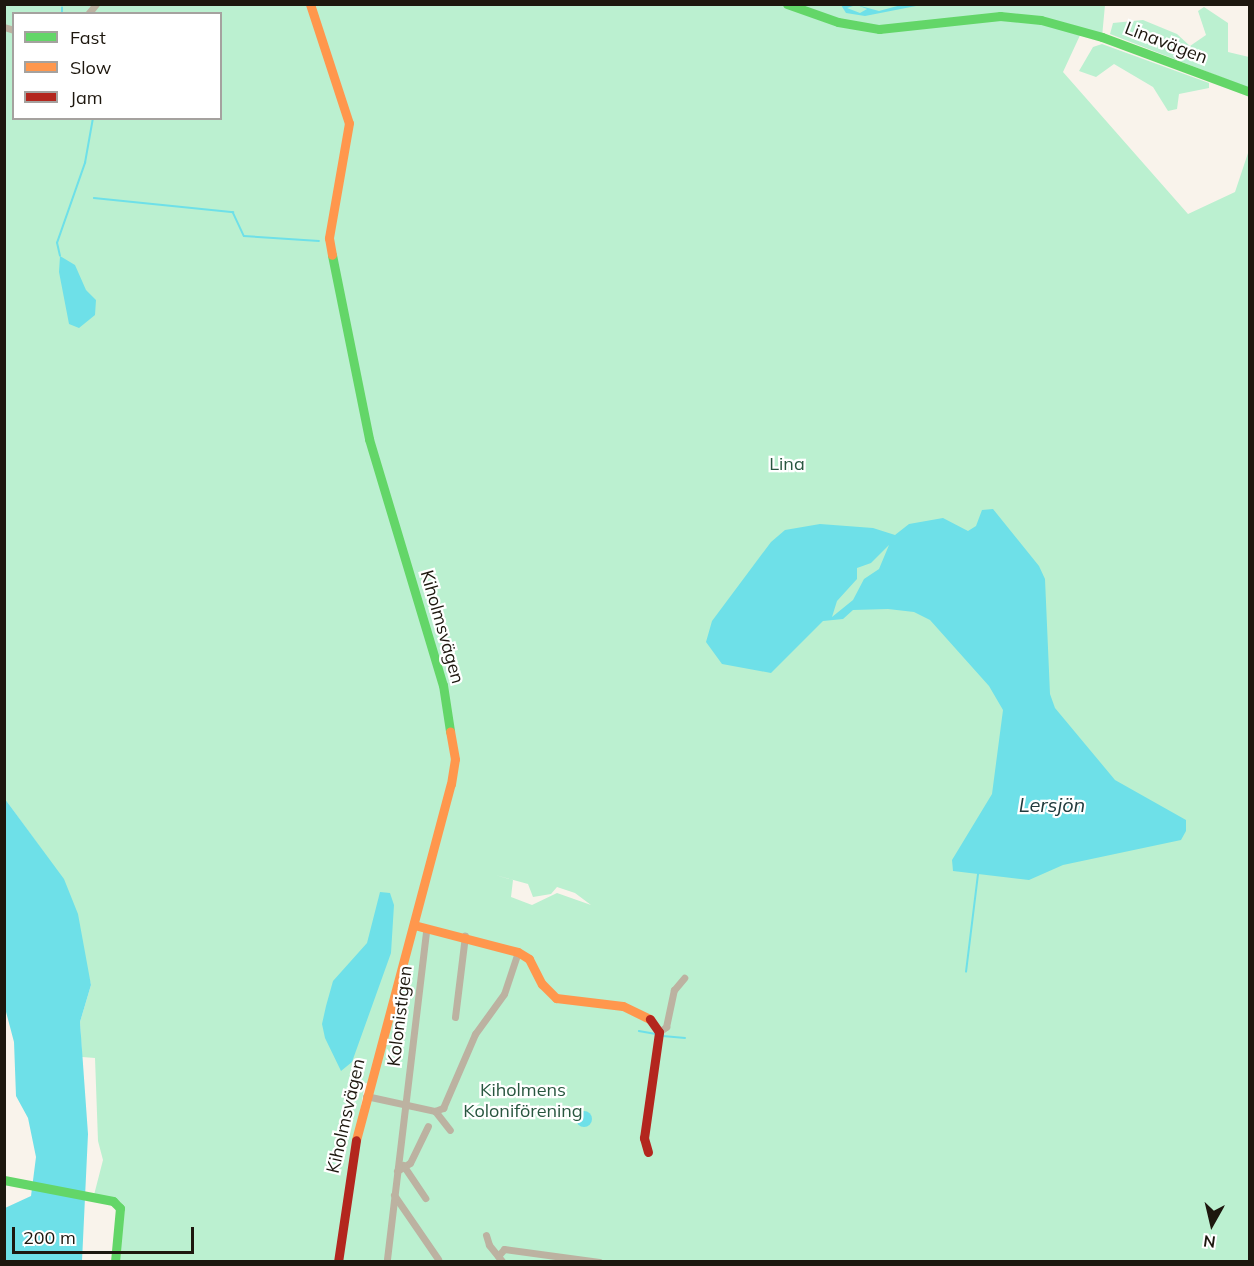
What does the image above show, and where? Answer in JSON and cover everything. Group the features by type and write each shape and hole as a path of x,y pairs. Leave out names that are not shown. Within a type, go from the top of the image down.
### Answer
{"street":[{"name":"Kiholmsvägen","path":"310,4 336,74 349,123 343,176 329,238 349,352 369,439 443,685 455,759 414,925 351,1158 338,1262"},
{"name":"Linavägen","path":"787,4 837,22 879,29 1000,16 1041,20 1102,37 1250,92"},
{"path":"414,925 426,930 465,936 518,952 530,958 542,984 556,998 639,1010 659,1032"},
{"name":"Kolonistigen","path":"387,1259 426,930"},
{"path":"456,1017 465,936"},
{"path":"366,1096 435,1111 443,1108 475,1034 504,994 518,952"},
{"path":"648,1152 644,1138 659,1032 666,1027 674,990 684,978"},
{"path":"435,1111 450,1130"},
{"path":"397,1171 405,1168 428,1126"},
{"path":"399,1158 425,1198"},
{"path":"4,1180 113,1201 120,1208 116,1262"},
{"path":"394,1195 438,1259"},
{"path":"486,1235 500,1259"},
{"path":"500,1259 504,1249 599,1262"}],"green space":[{"name":"Lina","path":"5,5 93,5 88,12 12,12 12,120 222,120 222,12 94,12 100,5 1105,5 1102,37 1082,31 1063,72 1188,214 1235,192 1249,150 1249,1261 340,1261 354,1158 371,1084 365,1083 335,1261 115,1261 121,1202 94,1195 103,1160 98,1141 95,1058 82,1057 80,1022 91,985 85,962 42,850 5,799","holes":["495,875 528,884 533,897 551,894 557,887 575,893 591,905 557,893 532,905 511,897 513,880"]},
{"path":"1204,7 1228,23 1228,52 1249,57 1249,88 1110,34 1113,23 1143,20 1177,34 1190,46 1206,35 1198,11"},
{"path":"1102,44 1209,83 1209,88 1179,94 1177,109 1168,111 1153,87 1114,64 1096,77 1079,71 1093,47"}],"water":[{"path":"841,5 856,5 847,8 860,13 867,9 857,5 879,11 901,5 916,6 865,16 846,13"},
{"path":"60,256 75,265 86,290 96,300 95,315 79,328 69,324 59,272"},
{"name":"Lersjön","path":"993,509 1039,566 1045,579 1050,694 1055,708 1115,780 1186,820 1186,831 1181,840 1063,865 1029,880 953,871 952,860 992,794 1003,710 989,686 930,620 914,612 888,609 853,610 843,619 823,621 771,673 722,664 706,642 712,621 771,542 785,530 820,524 873,528 895,535 909,524 943,518 968,531 976,526 982,510","holes":["889,545 879,569 864,579 853,600 832,617 837,601 857,579 857,568 871,563"]},
{"path":"5,799 64,879 78,914 91,985 80,1022 88,1134 82,1261 5,1261 5,1208 31,1196 36,1157 28,1118 16,1096 14,1042 5,1008"},
{"path":"380,892 390,893 394,905 391,953 352,1062 341,1071 325,1038 322,1024 333,981 367,943"},
{"path":"584,1111 590,1113 592,1119 590,1125 584,1127 578,1125 576,1119 578,1113"}],"waterway":[{"path":"60,256 57,243 85,163 93,120"},
{"path":"94,198 233,212 244,236 319,241"},
{"path":"966,972 978,874"},
{"path":"639,1031 656,1034"},
{"path":"663,1036 685,1038"}],"traffic: fast":[{"path":"787,4 838,22 879,29 1000,16 1041,20 1102,37 1250,92"},
{"path":"332,255 369,439 443,685 450,731"},
{"path":"4,1180 113,1201 120,1208 115,1262"}],"traffic: slow":[{"path":"310,4 349,123 329,238 332,255"},
{"path":"356,1140 451,784 455,759 450,731"},
{"path":"414,925 518,952 529,959 542,984 556,998 623,1006 650,1019"}],"traffic: jam":[{"path":"648,1152 644,1138 659,1032 650,1019"},
{"path":"338,1262 356,1140"}],"park label":[{"name":"Kiholmens Koloniförening","path":"523,1101"}]}
